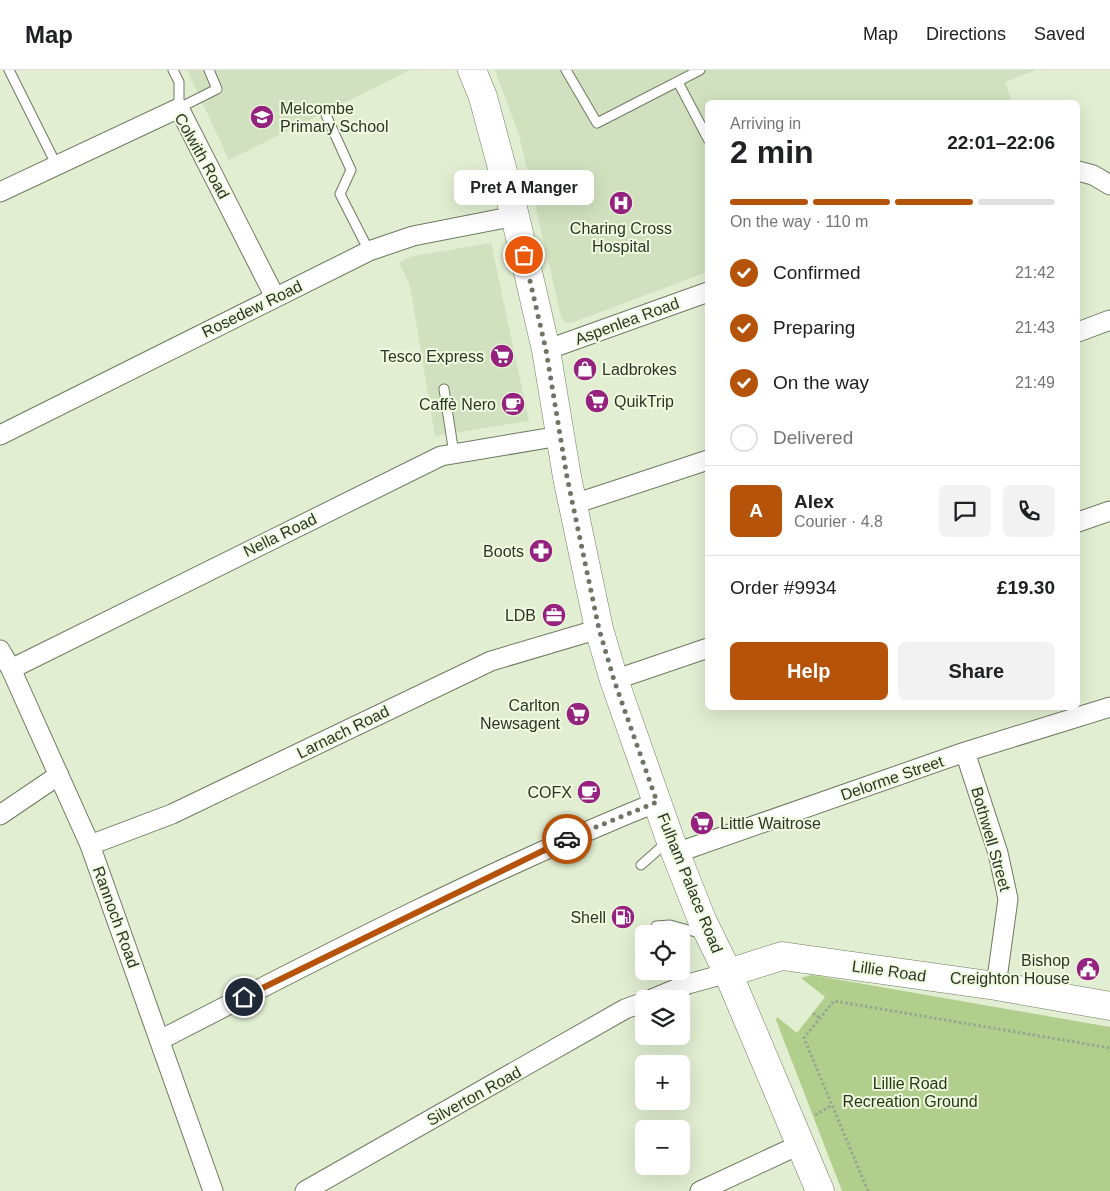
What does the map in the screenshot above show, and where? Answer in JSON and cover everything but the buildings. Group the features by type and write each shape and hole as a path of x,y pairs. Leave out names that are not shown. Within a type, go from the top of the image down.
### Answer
{"main road":[{"name":"Fulham Palace Road","path":"472,70 483,97 515,216 546,350 560,436 599,629 614,680 673,846 820,1191"},
{"name":"Lillie Road","path":"728,973 782,956 996,986 1110,1006"}],"street":[{"name":"Colwith Road","path":"0,192 56,164 179,108 275,297"},
{"path":"1080,172 1093,175 1110,185"},
{"name":"Rosedew Road","path":"0,435 369,252 413,236 515,216"},
{"name":"Aspenlea Road","path":"546,350 705,293"},
{"path":"1080,331 1110,320"},
{"name":"Nella Road","path":"11,669 286,531 441,456 560,436"},
{"path":"574,504 705,461"},
{"path":"1080,521 1110,511"},
{"name":"Larnach Road","path":"90,845 172,814 491,661 599,629"},
{"path":"614,680 705,649"},
{"name":"Rannoch Road","path":"0,650 11,669 90,845 213,1191"},
{"name":"Delorme Street","path":"673,846 1110,707"},
{"name":"Bothwell Street","path":"965,752 998,853 1008,899 996,986"},
{"path":"0,815 59,775"},
{"path":"160,1040 348,944 557,843 657,802"},
{"path":"674,990 728,973"},
{"name":"Silverton Road","path":"305,1191 625,1009 635,1005"},
{"path":"700,1191 801,1144"}],"lane":[{"path":"9,70 56,164"},
{"path":"173,70 179,82 179,108 217,89 209,70"},
{"path":"566,70 597,123 700,70"},
{"path":"678,82 705,132"},
{"path":"326,115 351,170 340,194 369,252"},
{"path":"444,389 454,454"},
{"path":"641,864 673,846"},
{"path":"690,930 710,936"}],"path":[{"path":"868,1191 804,1038 834,1000 1110,1048"},
{"path":"813,1013 820,1018"}],"shaded area":[{"name":"Melcombe Primary School","path":"187,70 410,70 229,160"},
{"name":"Charing Cross Hospital","path":"495,70 1036,70 1005,82 1011,100 705,100 705,273 571,323 565,322 561,316 519,135"},
{"path":"491,243 529,421 435,436 410,285 399,263 409,257"}],"green space":[{"name":"Lillie Road Recreation Ground","path":"812,975 1110,1027 1110,1191 842,1191 776,1020 777,1017 797,1033 825,997 801,978"}],"way so far":[{"path":"524,255 546,350 567,477 599,629 614,680 657,802 567,839"}],"place":[{"name":"Melcombe Primary School","path":"262,117"},
{"name":"Charing Cross Hospital","path":"621,203"},
{"name":"Pret A Manger","path":"524,255"},
{"name":"Tesco Express","path":"502,356"},
{"name":"Ladbrokes","path":"585,369"},
{"name":"QuikTrip","path":"597,401"},
{"name":"Caffè Nero","path":"513,404"},
{"name":"Boots","path":"541,551"},
{"name":"LDB","path":"554,615"},
{"name":"Carlton Newsagent","path":"578,714"},
{"name":"COFX","path":"589,792"},
{"name":"Little Waitrose","path":"702,823"},
{"name":"Shell","path":"623,917"},
{"name":"Bishop Creighton House","path":"1088,969"}],"route":[{"path":"244,997 348,944 567,839"}]}
